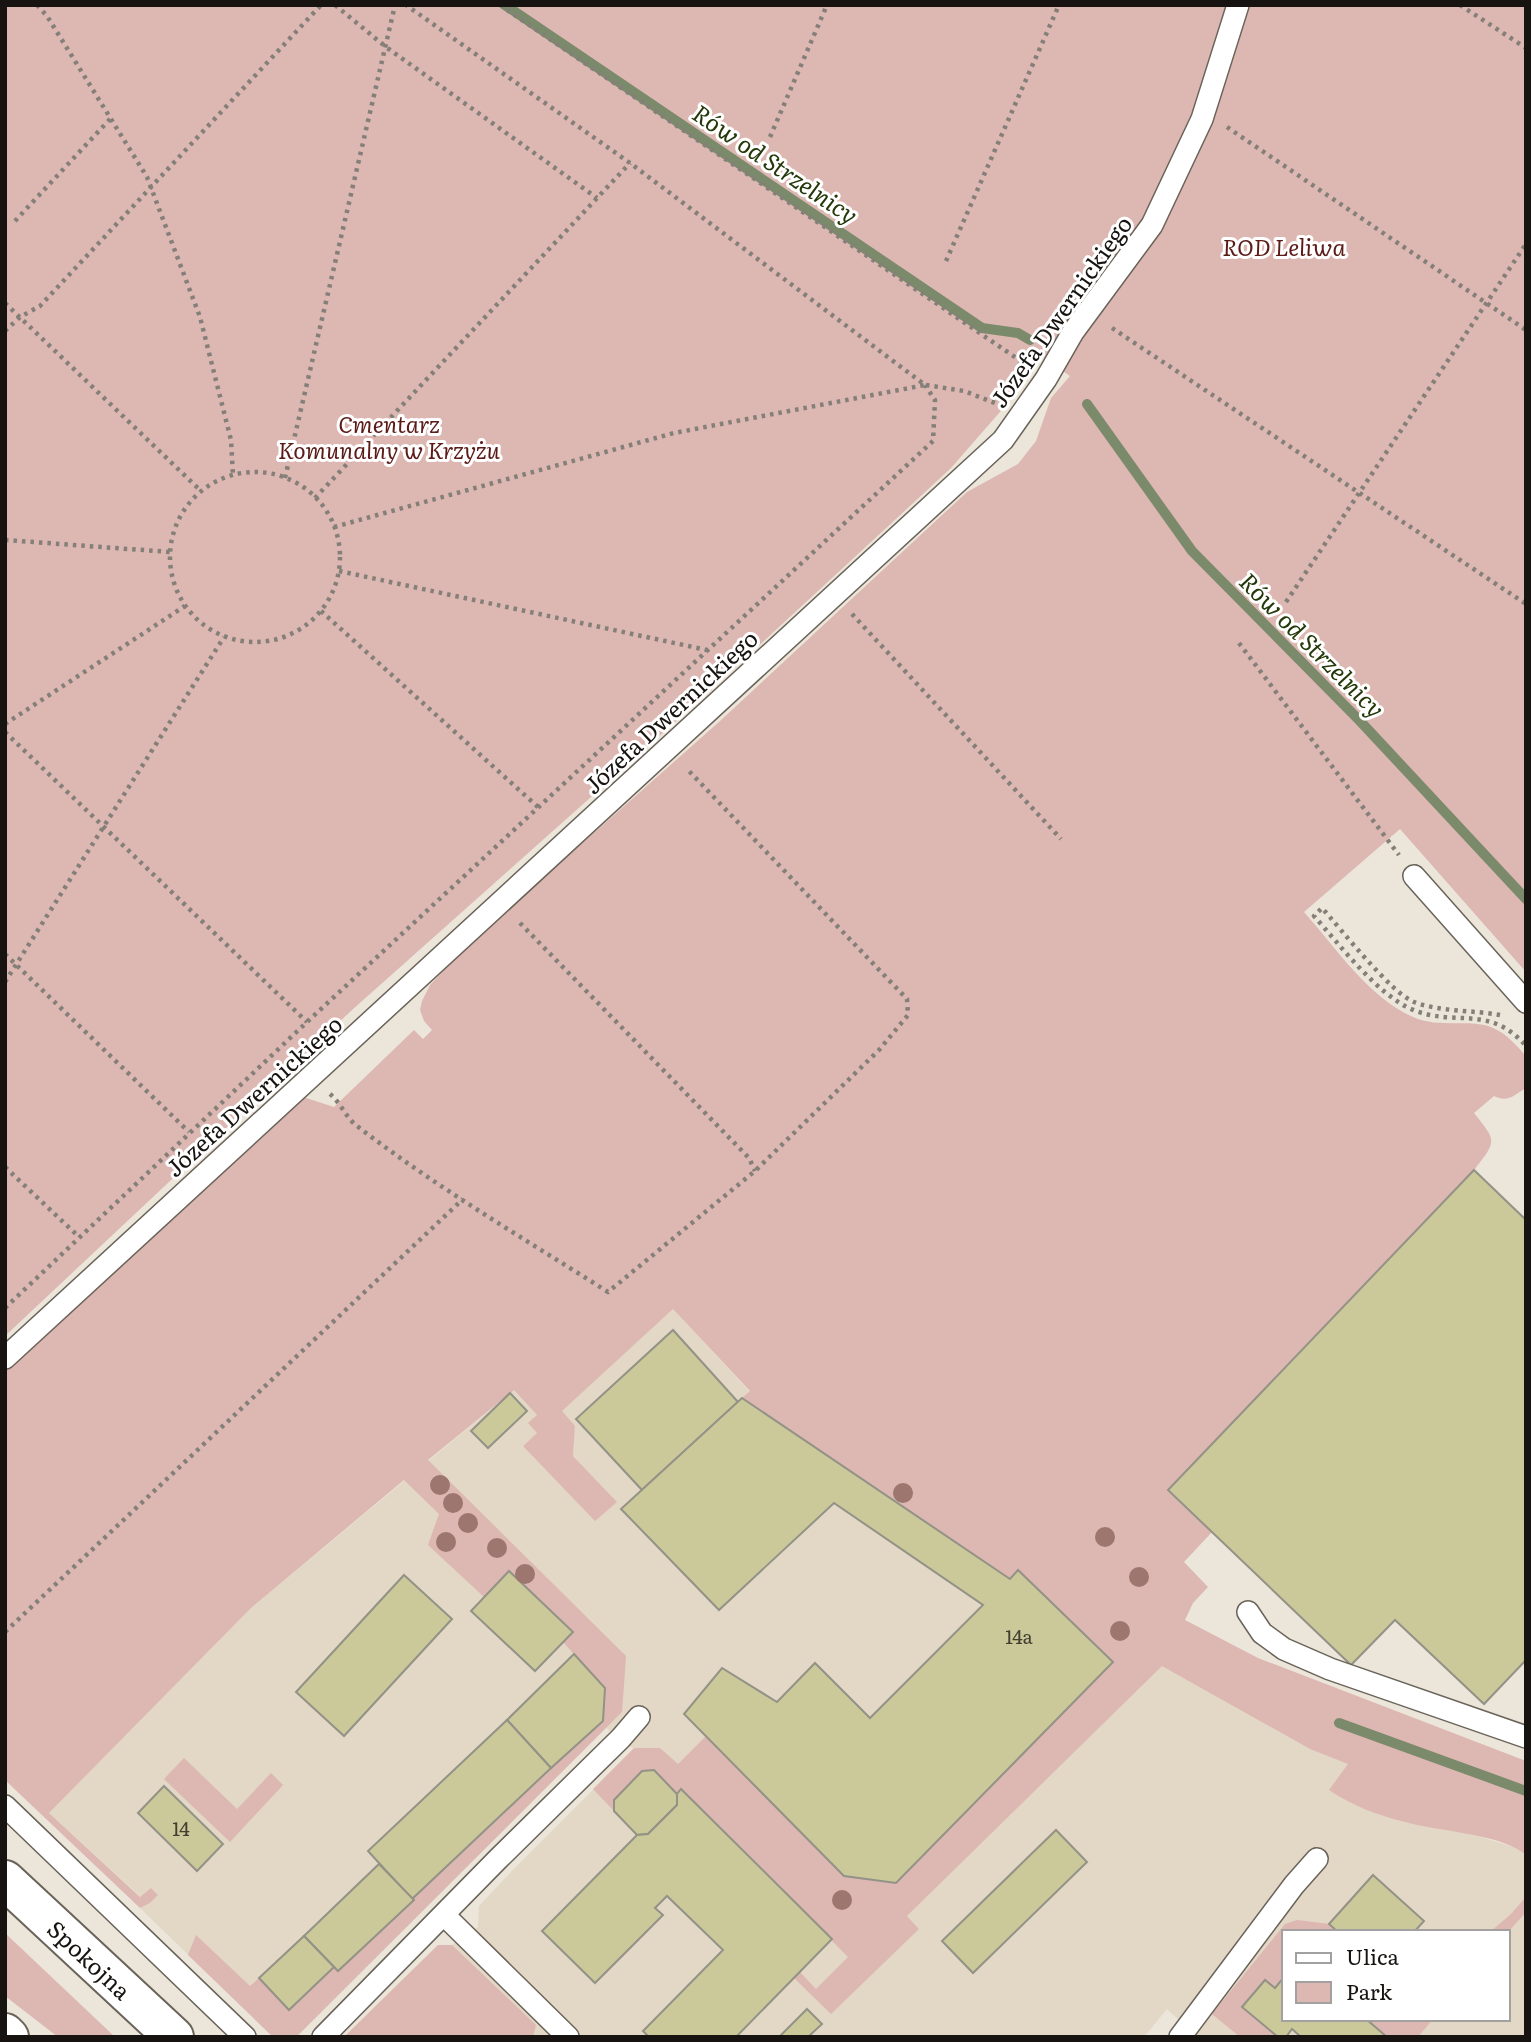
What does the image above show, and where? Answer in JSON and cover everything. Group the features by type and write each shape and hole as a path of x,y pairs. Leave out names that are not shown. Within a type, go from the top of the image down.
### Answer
{"main road":[{"name":"Spokojna","path":"5,1880 174,2037"},
{"path":"5,2033 9,2037"}],"lane":[{"name":"Józefa Dwernickiego","path":"5,1358 1003,440 1046,379 1073,331 1152,225 1202,119 1238,5"},
{"path":"1414,876 1526,1002"},
{"path":"1248,1612 1262,1633 1284,1649 1330,1669 1526,1737"},
{"path":"323,2037 639,1717"},
{"path":"5,1807 245,2037"},
{"path":"1180,2037 1294,1885 1317,1859"},
{"path":"444,1915 568,2037"}],"path":[{"path":"37,5 47,16 111,118 150,186 200,317 231,440 233,475"},
{"path":"5,331 20,317 40,306 321,5"},
{"path":"335,5 386,47 597,198"},
{"path":"285,478 395,5"},
{"path":"5,1308 189,1132 933,441 935,400 925,385 630,163 406,5"},
{"path":"500,5 1046,379"},
{"path":"770,137 827,5"},
{"path":"946,261 1059,5"},
{"path":"1460,5 1526,48"},
{"path":"1202,119 1213,117 1526,330"},
{"path":"15,221 111,118"},
{"path":"315,498 630,163"},
{"path":"1286,602 1526,243"},
{"path":"5,303 201,491"},
{"path":"1086,314 1115,329 1526,604"},
{"path":"334,527 674,433 925,385 964,391 986,399 1006,409 1018,419"},
{"path":"259,473 285,478 315,498 334,527 339,549 339,571 332,592 321,611 301,629 276,640 250,643 224,637 202,624 185,606 173,581 170,552 174,530 185,508 201,491 216,481 233,475 259,473"},
{"path":"5,540 170,552"},
{"path":"339,571 708,650"},
{"path":"834,596 1061,839"},
{"path":"5,724 185,606"},
{"path":"321,611 538,807"},
{"path":"5,982 224,637"},
{"path":"1239,643 1414,876"},
{"path":"5,732 307,1022"},
{"path":"310,1078 339,1101 354,1124 463,1199 608,1292 755,1171 879,1050 908,1015 908,999 668,749"},
{"path":"500,903 749,1158 755,1171"},
{"path":"1507,1016 1429,1007 1410,1001 1391,984 1322,908 1314,916 1362,969 1390,996 1408,1008 1427,1015 1481,1019 1502,1025 1526,1046"},
{"path":"5,954 189,1132"},
{"path":"5,1167 78,1237"},
{"path":"5,1632 463,1199"}],"shaded area":[{"path":"673,1309 750,1392 743,1398 1010,1579 1018,1570 1113,1662 896,1883 844,1876 706,1737 678,1764 919,1929 907,1916 1162,1665 1310,1749 1349,1764 1481,1837 1526,1851 1526,2037 1194,2037 1195,2035 1167,2009 1144,2037 344,2037 438,1945 452,1945 478,1927 479,1906 634,1749 606,1728 297,2037 273,2037 140,1908 150,1903 157,1894 151,1888 141,1897 49,1813 251,1608 514,1390 537,1415 537,1433 523,1446 617,1502 573,1456 575,1426 561,1411"}],"green space":[{"path":"5,5 1526,5 1526,972 1400,829 1304,912 1367,984 1397,1008 1423,1021 1485,1025 1507,1037 1526,1056 1526,1088 1507,1098 1494,1096 1474,1113 1487,1130 1491,1141 1487,1153 1474,1170 1168,1490 1212,1532 1184,1562 1208,1587 1193,1603 1185,1620 1258,1658 1526,1761 1526,1855 1502,1842 1395,1819 1347,1801 1329,1790 1348,1764 1310,1749 1162,1666 907,1916 919,1929 831,2014 794,1978 800,1972 816,1989 848,1957 682,1790 677,1794 654,1770 642,1771 614,1800 614,1811 593,1789 634,1748 660,1748 678,1764 706,1736 844,1875 896,1883 1112,1662 1018,1571 1010,1579 742,1398 750,1391 673,1309 562,1411 575,1426 573,1456 617,1502 595,1521 523,1446 537,1433 528,1423 537,1415 514,1390 428,1460 626,1656 622,1712 296,2037 273,2037 188,1955 196,1935 250,1986 259,1978 289,2009 334,1967 338,1971 412,1899 604,1688 563,1642 508,1572 484,1597 428,1545 439,1514 404,1480 251,1608 49,1813 140,1897 151,1888 158,1895 150,1903 140,1908 5,1780 5,1370 303,1097 334,1107 414,1030 423,1039 432,1030 424,1021 420,1010 422,1001 430,985 446,968 720,721 967,492 1018,464 1036,441 1051,398 1070,376 1041,356 1020,389 951,468 711,690 352,1010 5,1336"},
{"path":"184,1758 237,1809 271,1773 283,1785 230,1842 164,1779"},
{"path":"1526,1897 1526,1912 1510,1930 1492,1930"},
{"path":"1297,1920 1329,1924 1336,1930 1282,1930 1282,1979 1275,1988 1265,1980 1242,2007 1278,2037 1240,2037 1212,2014 1285,1924"},
{"path":"5,1933 115,2037 58,2037 5,1996"},
{"path":"438,1945 452,1945 536,2025 533,2037 344,2037"},
{"path":"1368,2021 1431,2021 1418,2037 1387,2037"}],"building":[{"path":"1474,1170 1526,1220 1526,1660 1484,1704 1395,1620 1351,1665 1168,1490"},
{"path":"673,1330 738,1402 642,1490 576,1419"},
{"path":"510,1393 527,1411 488,1448 471,1431"},
{"path":"742,1398 1010,1579 1018,1570 1113,1662 896,1883 844,1876 684,1714 722,1668 777,1702 815,1663 870,1718 983,1605 834,1503 719,1610 621,1509"},
{"path":"509,1571 573,1632 535,1671 471,1611"},
{"path":"404,1575 452,1619 344,1736 296,1692"},
{"path":"574,1654 605,1688 603,1721 551,1768 507,1720"},
{"path":"507,1720 551,1768 412,1899 368,1851"},
{"path":"654,1770 677,1794 677,1805 648,1834 637,1835 614,1811 614,1800 642,1771"},
{"path":"164,1786 223,1844 197,1871 138,1813"},
{"path":"681,1789 832,1939 736,2037 649,2037 643,2031 723,1950 667,1896 655,1908 663,1915 595,1983 542,1931 637,1835 648,1834 677,1805 677,1794"},
{"path":"1056,1830 1087,1862 973,1973 942,1941"},
{"path":"379,1864 414,1900 338,1971 304,1936"},
{"path":"1373,1875 1424,1921 1416,1930 1336,1930 1329,1924"},
{"path":"304,1936 334,1967 289,2010 259,1978"},
{"path":"1282,1979 1282,2021 1368,2021 1387,2037 1301,2037 1292,2029 1286,2037 1278,2037 1242,2007 1265,1980 1275,1988"},
{"path":"807,2009 822,2024 808,2037 779,2037"}],"waterway":[{"name":"Rów od Strzelnicy","path":"505,5 982,328 1018,333 1030,340"},
{"name":"Rów od Strzelnicy","path":"1087,404 1192,551 1360,721 1526,899"},
{"path":"1339,1723 1526,1791"}],"park label":[{"name":"ROD Leliwa","path":"1284,246"},
{"name":"Cmentarz Komunalny w Krzyżu","path":"389,436"}]}
